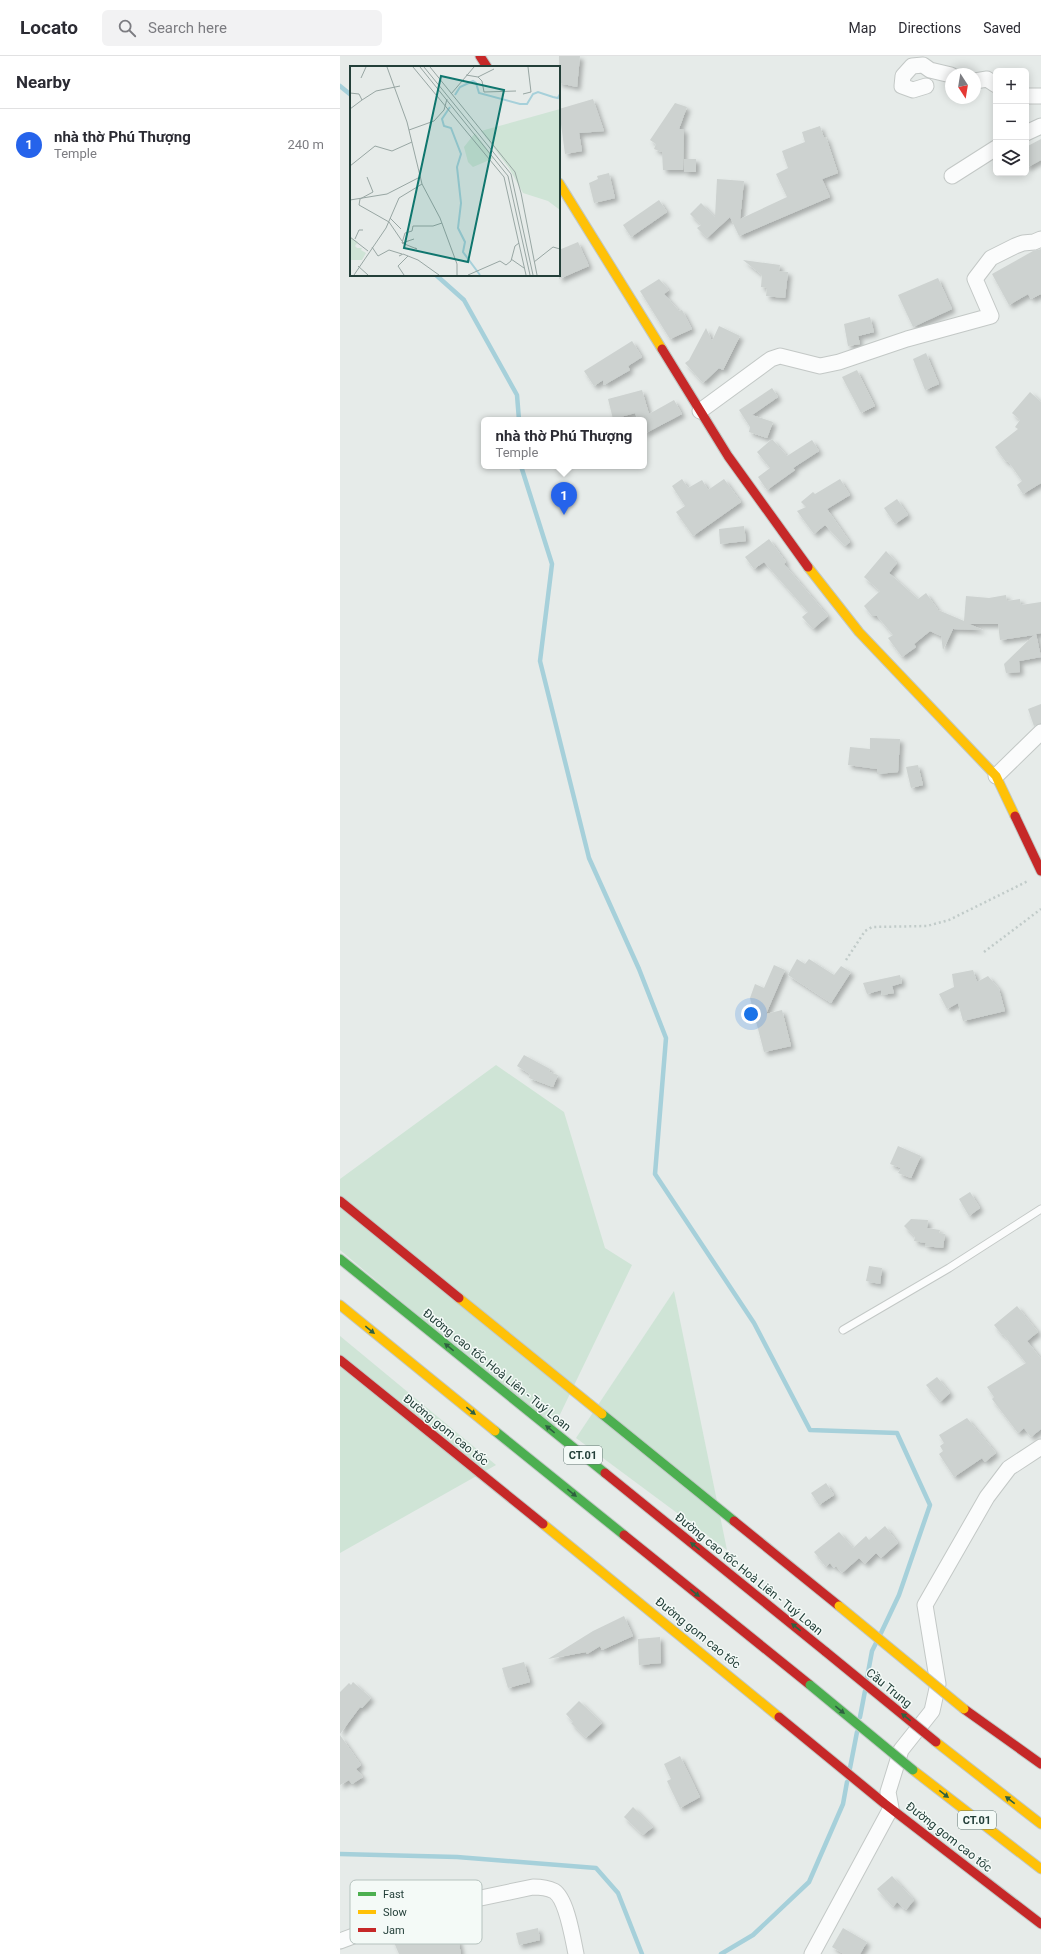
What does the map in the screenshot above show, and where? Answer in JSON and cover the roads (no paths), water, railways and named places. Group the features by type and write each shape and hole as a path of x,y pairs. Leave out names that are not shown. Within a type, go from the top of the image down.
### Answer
{"main road":[{"path":"480,56 486,66"},
{"path":"560,185 728,456 826,591 859,632 996,776 1036,847 1038,875"},
{"path":"340,1201 964,1708 1041,1764"},
{"name":"Đường cao tốc Hoà Liên - Tuý Loan","path":"340,1258 826,1652"},
{"name":"CT.01","path":"340,1305 913,1770 1041,1869"},
{"name":"Đường gom cao tốc","path":"340,1360 790,1724 888,1806 1041,1924"},
{"name":"Cầu Trung","path":"826,1652 936,1742 1041,1824"}],"street":[{"path":"926,86 913,90 902,86 903,76 912,66 923,65 930,70 945,74"},
{"path":"981,80 987,79 993,83"},
{"path":"1029,96 1041,96"},
{"path":"1029,132 1041,126"},
{"path":"952,176 993,150"},
{"path":"700,412 771,359 780,356 820,366 839,362 907,339 991,316 975,279 992,258 1023,242 1034,242 1041,239"},
{"path":"996,776 1041,732"},
{"path":"812,1954 888,1806 888,1792 901,1750 932,1711 938,1684 925,1605 986,1497 1009,1468 1041,1447"},
{"path":"482,1897 533,1887 544,1888 556,1892 563,1903 576,1954"},
{"path":"340,1941 350,1937"}],"lane":[{"path":"843,1330 950,1268 1041,1209"}],"waterway":[{"path":"340,86 350,94"},
{"path":"437,276 464,300 517,395 519,417"},
{"path":"522,469 552,564 540,661 589,858 639,969 666,1038 655,1174 754,1323 810,1430 897,1433 930,1505 899,1595 881,1633"},
{"path":"867,1678 872,1651 876,1643"},
{"path":"860,1717 865,1691"},
{"path":"850,1768 857,1732"},
{"path":"721,1954 753,1935 809,1882 843,1804 847,1782"},
{"path":"340,1854 457,1857 596,1868 618,1893 642,1954"}],"place":[{"name":"nhà thờ Phú Thượng","path":"564,515"}]}
